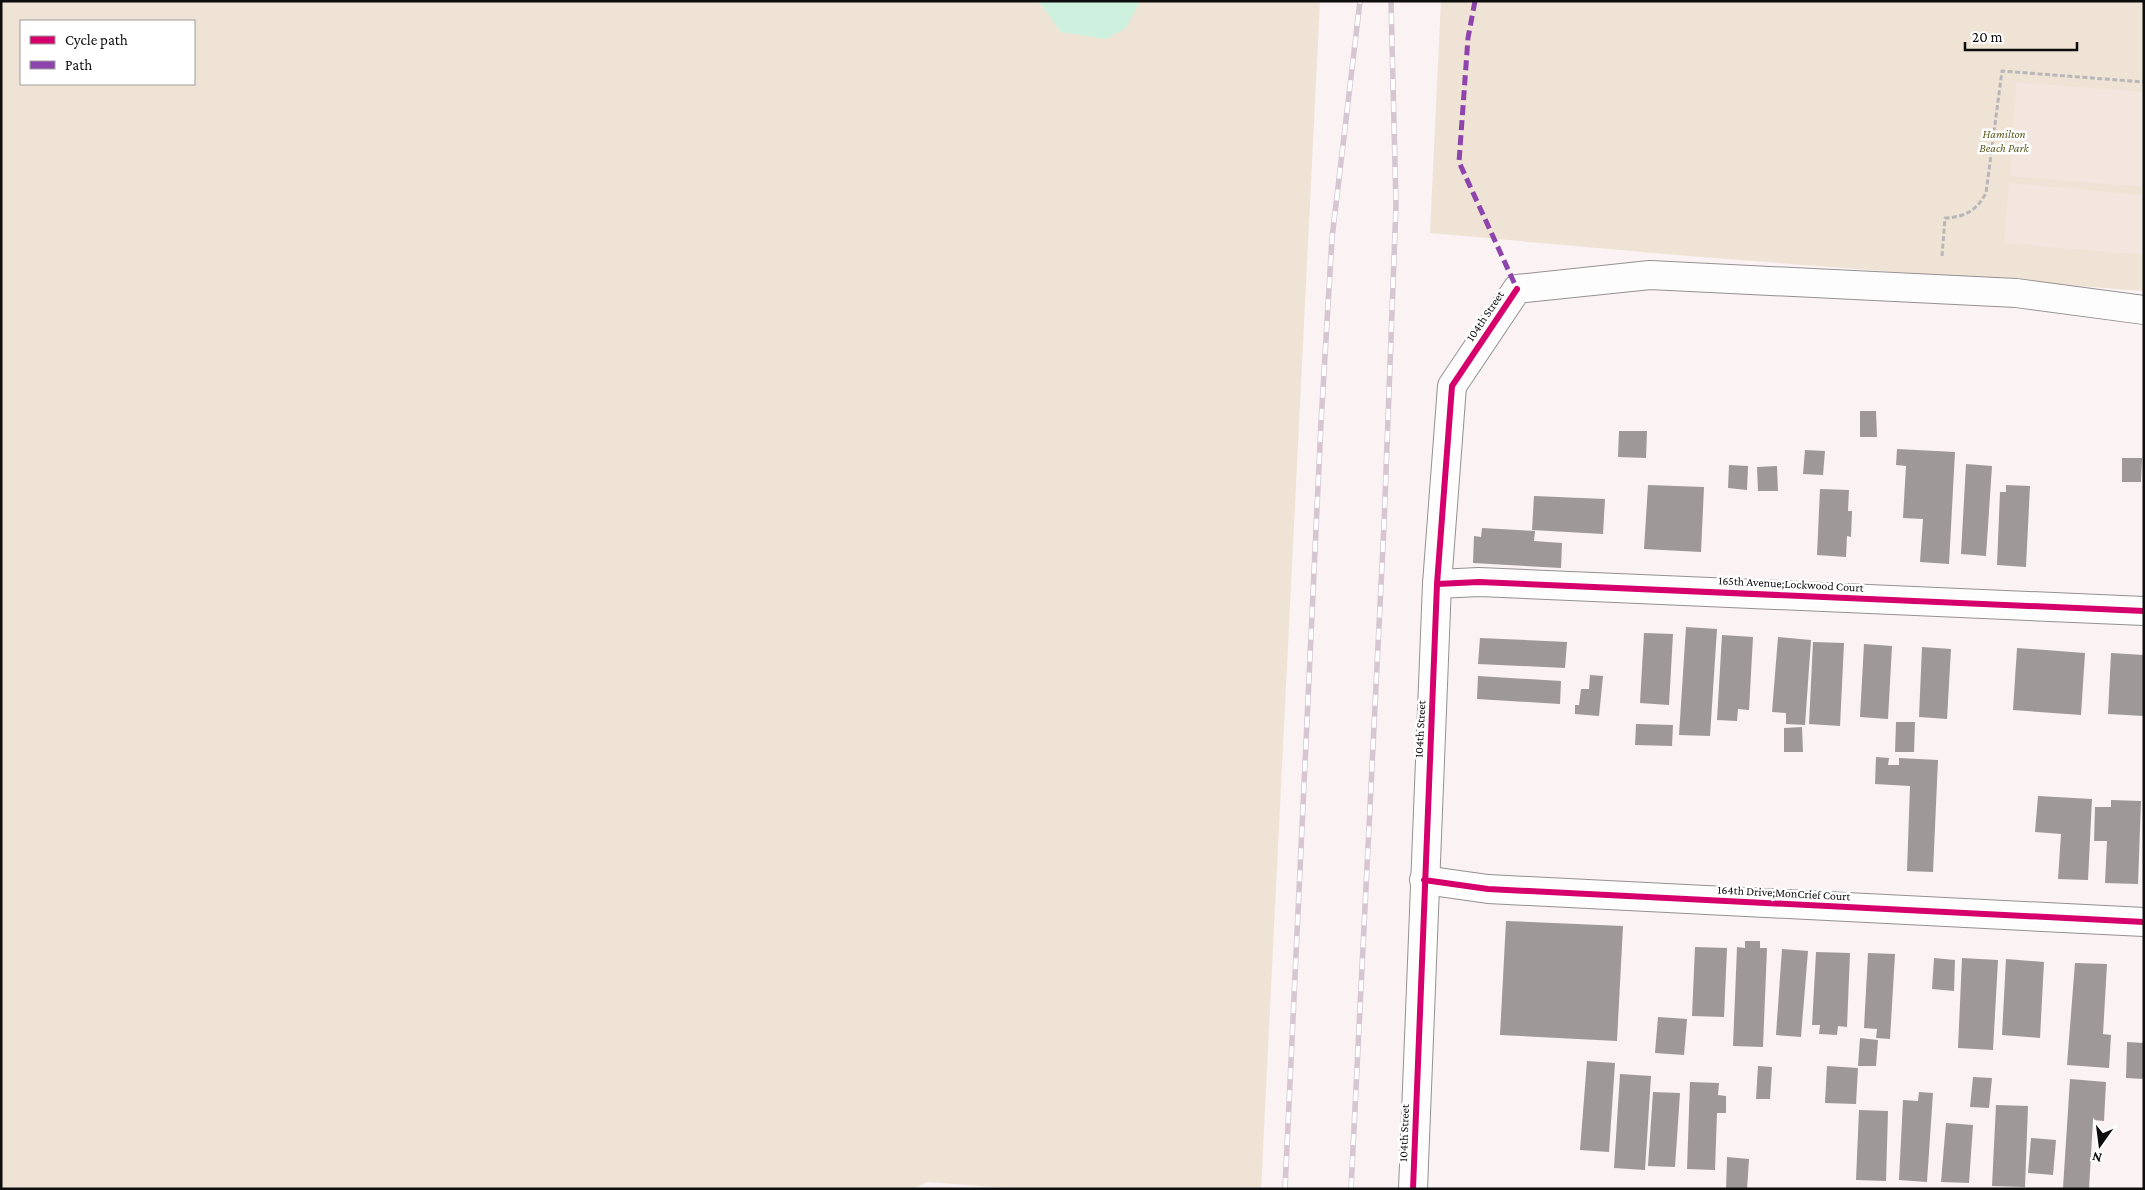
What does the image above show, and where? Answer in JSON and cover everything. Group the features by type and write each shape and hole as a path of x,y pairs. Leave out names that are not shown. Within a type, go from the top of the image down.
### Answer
{"street":[{"name":"104th Street","path":"1413,1189 1437,584 1452,386 1517,289 1650,275 1939,289"},
{"path":"1939,289 2016,293 2144,310"},
{"name":"165th Avenue;Lockwood Court","path":"1437,584 1479,582 2144,611"},
{"name":"164th Drive;MonCrief Court","path":"1424,880 1488,889 2144,922"}],"path":[{"path":"1939,289 1945,218 1959,217 1972,212 1980,204 1986,193 2002,71 2144,82"}],"green space":[{"path":"1,1 1038,1 1061,32 1126,28 1138,1 1320,1 1261,1189 1022,1189 927,1182 913,1189 1,1189"},
{"name":"Hamilton Beach Park","path":"1441,1 2144,1 2144,291 1688,256 1430,233"}],"shaded area":[{"path":"1038,1 1138,1 1139,3 1126,28 1106,39 1061,32"},
{"path":"2016,82 2144,92 2144,187 2010,176"},
{"path":"2009,183 2144,195 2144,255 2004,243"}],"building":[{"path":"1860,411 1876,411 1877,437 1860,437"},
{"path":"1619,431 1647,431 1646,458 1618,457"},
{"path":"1897,449 1955,452 1949,564 1920,562 1923,519 1903,518 1906,466 1896,465"},
{"path":"1805,450 1825,451 1823,475 1803,474"},
{"path":"2122,458 2142,458 2141,482 2122,482"},
{"path":"1966,464 1992,466 1986,556 1961,554"},
{"path":"1729,465 1748,466 1747,490 1728,488"},
{"path":"1777,466 1778,491 1758,491 1757,467"},
{"path":"1648,485 1704,487 1701,552 1644,549"},
{"path":"2006,485 2030,486 2026,567 1997,565 2000,492 2006,492"},
{"path":"1820,489 1849,490 1848,511 1852,511 1851,537 1847,536 1846,557 1817,555"},
{"path":"1534,496 1605,499 1603,534 1532,530"},
{"path":"1482,528 1535,531 1534,541 1562,543 1561,568 1473,563 1474,536 1481,537"},
{"path":"1686,627 1717,629 1710,736 1679,735"},
{"path":"1644,633 1673,634 1669,705 1640,703"},
{"path":"1722,635 1753,637 1749,710 1738,709 1737,721 1717,720"},
{"path":"1778,637 1811,640 1805,725 1786,724 1786,713 1772,712"},
{"path":"1480,638 1567,642 1565,668 1478,664"},
{"path":"1813,642 1844,643 1840,726 1809,724"},
{"path":"1864,644 1892,646 1888,719 1860,717"},
{"path":"1922,647 1951,649 1947,719 1919,717"},
{"path":"2017,648 2085,653 2081,715 2013,710"},
{"path":"2111,653 2144,655 2144,716 2108,714"},
{"path":"1590,675 1603,676 1599,716 1575,714 1575,705 1579,705 1581,689 1589,689"},
{"path":"1478,676 1561,681 1560,704 1477,699"},
{"path":"1896,722 1915,722 1914,752 1895,752"},
{"path":"1636,724 1673,725 1672,746 1635,745"},
{"path":"1802,727 1803,752 1784,752 1784,728"},
{"path":"1876,757 1889,758 1888,765 1899,765 1899,758 1938,760 1933,872 1907,871 1910,786 1875,784"},
{"path":"2038,796 2092,799 2088,880 2058,879 2061,834 2035,832"},
{"path":"2111,800 2141,801 2138,884 2105,883 2107,841 2094,841 2095,807 2111,807"},
{"path":"1506,921 1623,926 1617,1041 1500,1035"},
{"path":"1745,941 1760,941 1760,948 1767,948 1763,1047 1733,1046 1737,947 1745,948"},
{"path":"1695,947 1727,948 1724,1017 1692,1016"},
{"path":"1782,949 1808,951 1801,1037 1776,1035"},
{"path":"1816,952 1850,953 1847,1027 1838,1026 1837,1035 1819,1034 1820,1025 1812,1025"},
{"path":"1868,953 1895,954 1890,1039 1876,1038 1877,1029 1864,1028"},
{"path":"1934,958 1955,960 1954,991 1932,989"},
{"path":"1962,958 1998,960 1993,1050 1958,1048"},
{"path":"2006,959 2044,962 2040,1038 2002,1035"},
{"path":"2075,963 2107,964 2103,1034 2111,1035 2109,1068 2067,1065"},
{"path":"1658,1017 1687,1019 1684,1055 1655,1053"},
{"path":"1860,1038 1878,1040 1876,1066 1858,1066"},
{"path":"2127,1042 2144,1043 2144,1079 2126,1078"},
{"path":"1587,1061 1615,1063 1609,1152 1580,1150"},
{"path":"1758,1066 1772,1067 1770,1099 1756,1099"},
{"path":"1827,1066 1858,1068 1856,1104 1825,1103"},
{"path":"1620,1074 1651,1076 1645,1170 1614,1168"},
{"path":"1973,1077 1992,1078 1989,1108 1970,1107"},
{"path":"2070,1079 2106,1082 2104,1121 2093,1120 2089,1189 2063,1188"},
{"path":"1690,1082 1719,1083 1718,1095 1726,1096 1726,1113 1717,1113 1715,1170 1687,1169"},
{"path":"1653,1092 1680,1093 1675,1167 1648,1166"},
{"path":"1919,1092 1933,1093 1927,1182 1899,1180 1903,1100 1918,1101"},
{"path":"1996,1105 2028,1106 2025,1187 1992,1186"},
{"path":"1859,1110 1888,1111 1886,1181 1856,1180"},
{"path":"1946,1123 1973,1125 1969,1183 1941,1182"},
{"path":"2031,1138 2056,1140 2053,1175 2028,1173"},
{"path":"1727,1157 1749,1159 1747,1189 1726,1189"}],"railway":[{"path":"1285,1189 1321,423 1332,238 1360,1"},
{"path":"1351,1189 1384,525 1396,205 1391,1"}],"marked path":[{"path":"1475,1 1468,38 1459,162 1517,289"}],"cycle path":[{"path":"1413,1189 1437,584 1452,386 1517,289"},
{"path":"1437,584 1479,582 2144,611"},
{"path":"1424,880 1488,889 2144,922"}]}
